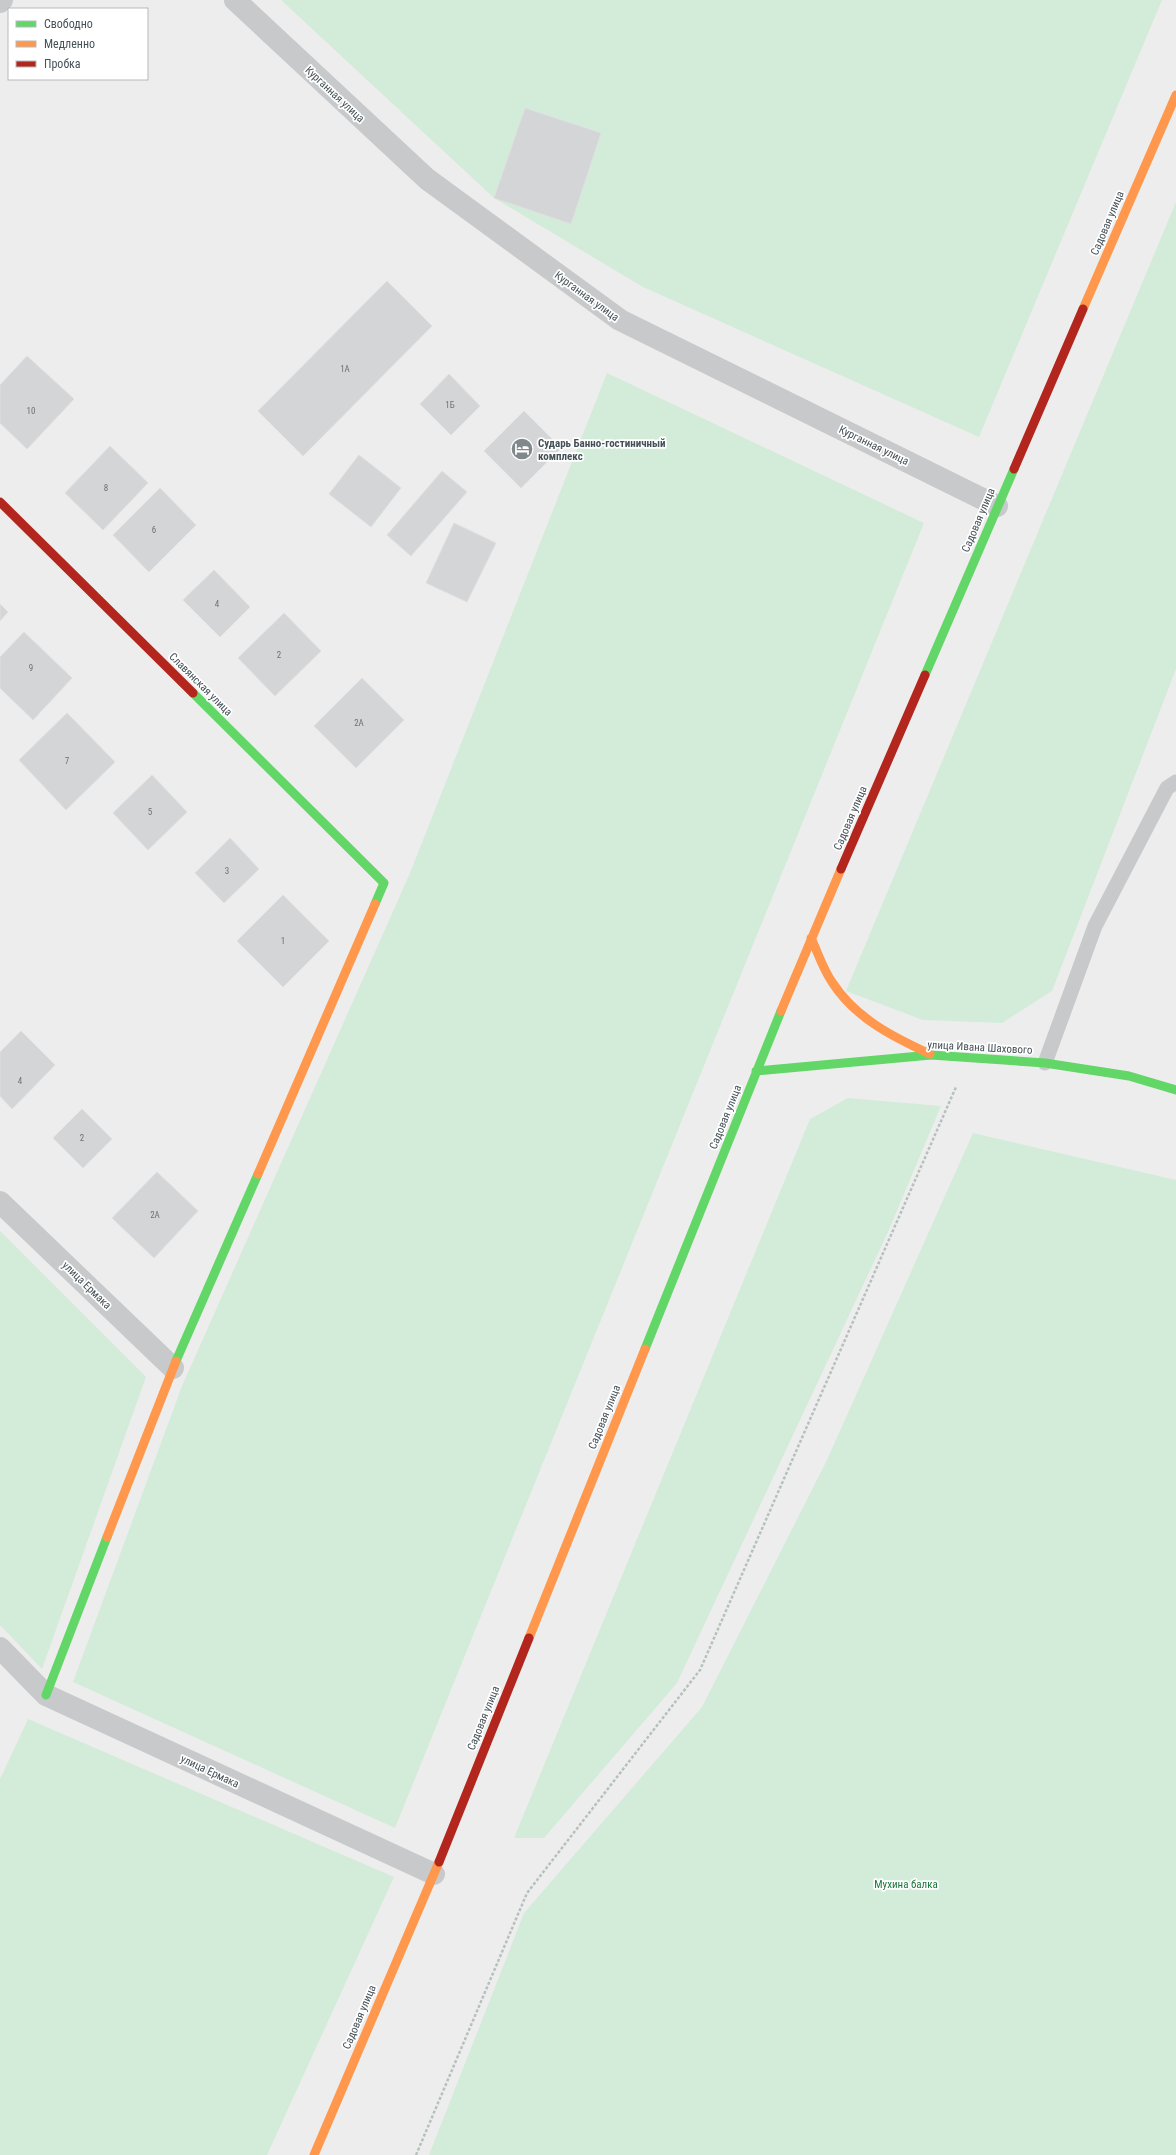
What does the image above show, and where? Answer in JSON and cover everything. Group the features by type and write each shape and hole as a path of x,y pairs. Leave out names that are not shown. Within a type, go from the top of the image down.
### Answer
{"main road":[{"name":"Садовая улица","path":"314,2155 434,1874 756,1071 811,938 1176,95"},
{"name":"Славянская улица","path":"0,502 384,884 173,1368"},
{"path":"811,938 835,987 858,1014 892,1037 931,1055"},
{"name":"улица Ивана Шахового","path":"756,1071 931,1055 968,1059 1045,1063 1129,1076 1176,1090"},
{"path":"46,1695 173,1368"}],"street":[{"name":"Курганная улица","path":"235,0 427,180 620,320 998,506"},
{"name":"улица Ермака","path":"0,1202 173,1368"},
{"name":"улица Ермака","path":"0,1648 46,1695 434,1874"}],"lane":[{"path":"1045,1063 1095,926 1166,788 1176,782"}],"path":[{"path":"416,2155 527,1893 700,1670 968,1059"}],"green space":[{"path":"281,0 1162,0 979,437 643,287 494,198"},
{"path":"1176,202 1176,669 1052,991 1002,1023 923,1020 846,991"},
{"path":"607,373 924,523 395,1828 73,1682 182,1386 410,873"},
{"path":"848,1098 941,1106 888,1232 677,1683 544,1838 514,1838 810,1119"},
{"name":"Мухина балка","path":"973,1133 1176,1180 1176,2155 429,2155 524,1913 702,1707 827,1460"},
{"path":"0,1231 146,1377 42,1669 0,1625"},
{"path":"28,1719 394,1877 267,2155 0,2155 0,1779"}],"building":[{"path":"525,108 601,133 571,224 494,198"},
{"path":"387,281 432,326 303,456 258,411"},
{"path":"27,356 74,399 27,449 0,423 0,385"},
{"path":"449,374 480,406 451,435 420,404"},
{"name":"Сударь Банно-гостиничный комплекс","path":"524,411 561,448 521,488 484,451"},
{"path":"110,446 148,483 103,530 65,493"},
{"path":"359,455 401,488 371,527 329,494"},
{"path":"442,471 467,492 411,556 387,535"},
{"path":"160,488 196,525 149,572 113,535"},
{"path":"454,523 496,543 467,602 426,583"},
{"path":"214,570 250,607 220,637 183,600"},
{"path":"0,604 8,612 0,621"},
{"path":"284,613 321,651 275,696 238,658"},
{"path":"24,632 72,678 33,720 0,688 0,657"},
{"path":"362,678 404,720 356,768 314,726"},
{"path":"67,713 115,762 66,810 19,760"},
{"path":"152,775 187,812 148,850 113,813"},
{"path":"230,838 259,869 224,903 195,873"},
{"path":"283,895 329,941 283,987 237,941"},
{"path":"21,1031 55,1065 12,1109 0,1096 0,1052"},
{"path":"82,1109 112,1139 83,1168 53,1138"},
{"path":"157,1172 198,1211 154,1258 112,1218"}],"traffic: fast":[{"path":"925,675 1014,469"},
{"path":"193,693 384,883 375,904"},
{"path":"645,1349 781,1011"},
{"path":"756,1071 931,1055 1045,1063 1129,1076 1176,1090"},
{"path":"176,1361 258,1174"},
{"path":"46,1695 107,1537"}],"traffic: slow":[{"path":"1083,309 1176,95"},
{"path":"781,1011 841,869"},
{"path":"258,1174 375,904"},
{"path":"811,938 829,977 841,995 852,1006 876,1025 902,1041 930,1054"},
{"path":"529,1638 645,1349"},
{"path":"107,1537 176,1361"},
{"path":"314,2155 439,1862"}],"traffic: jam":[{"path":"1014,469 1083,309"},
{"path":"0,502 193,693"},
{"path":"841,869 925,675"},
{"path":"439,1862 529,1638"}],"place":[{"name":"Сударь Банно-гостиничный комплекс","path":"522,449"}]}
